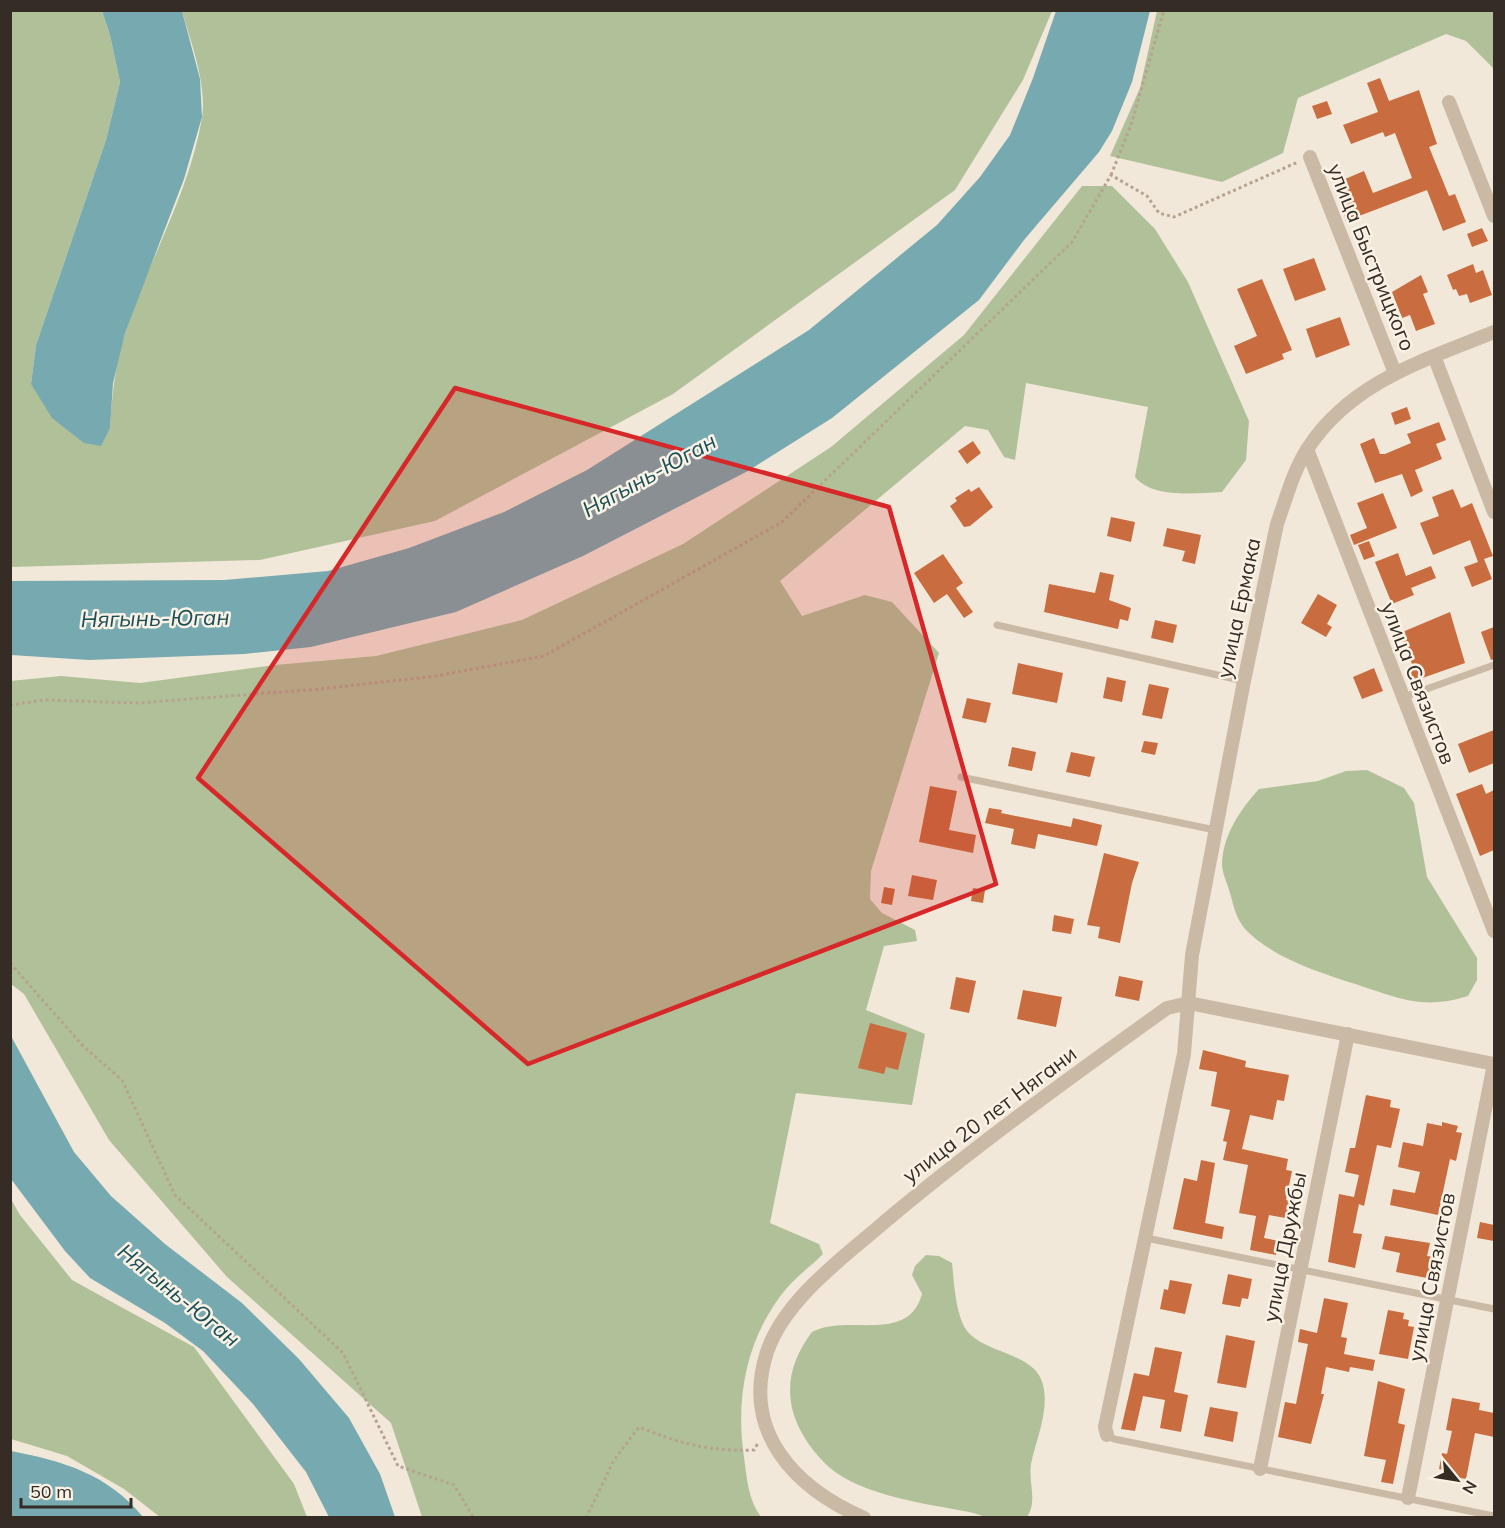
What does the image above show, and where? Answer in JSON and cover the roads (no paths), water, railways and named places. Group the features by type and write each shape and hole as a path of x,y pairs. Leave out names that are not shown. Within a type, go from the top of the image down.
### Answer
{"street":[{"path":"1449,102 1494,216"},
{"name":"улица Быстрицкого","path":"1310,157 1395,373"},
{"name":"улица Ермака","path":"1107,1435 1105,1427 1184,1054 1192,955 1244,681 1277,524 1294,475 1307,449 1323,428 1352,399 1395,373 1494,332"},
{"name":"улица Быстрицкого","path":"1434,356 1494,512"},
{"name":"улица Связистов","path":"1307,449 1494,930"},
{"name":"улица 20 лет Нягани","path":"864,1518 843,1508 813,1488 784,1459 765,1431 759,1391 767,1352 780,1326 824,1273 1010,1121 1167,1008 1189,1003 1494,1064"},
{"name":"улица Дружбы","path":"1260,1469 1348,1034"},
{"name":"улица Связистов","path":"1408,1498 1494,1064"}],"lane":[{"path":"997,625 1244,681"},
{"path":"1402,698 1494,665"},
{"path":"961,777 1215,830"},
{"path":"1146,1238 1494,1309"},
{"path":"1107,1435 1114,1439 1494,1516"}],"water":[{"path":"102,11 182,11 200,79 202,117 184,179 125,333 113,383 110,428 101,446 84,443 52,418 31,384 36,345 106,140 120,82 110,35"},
{"name":"Нягынь-Юган","path":"1056,11 1150,11 1132,82 1112,131 1099,152 1024,240 979,300 832,418 746,472 583,556 456,612 311,647 244,654 89,660 11,655 11,581 224,580 328,571 409,548 504,512 587,470 809,330 937,225 980,177 1010,135"},
{"name":"Нягынь-Юган","path":"11,1036 74,1152 111,1196 165,1244 242,1303 299,1359 349,1418 380,1474 395,1517 329,1517 306,1472 253,1404 203,1351 165,1323 90,1278 65,1251 11,1179"},
{"path":"11,1451 49,1459 100,1480 129,1502 143,1517 11,1517"}]}
